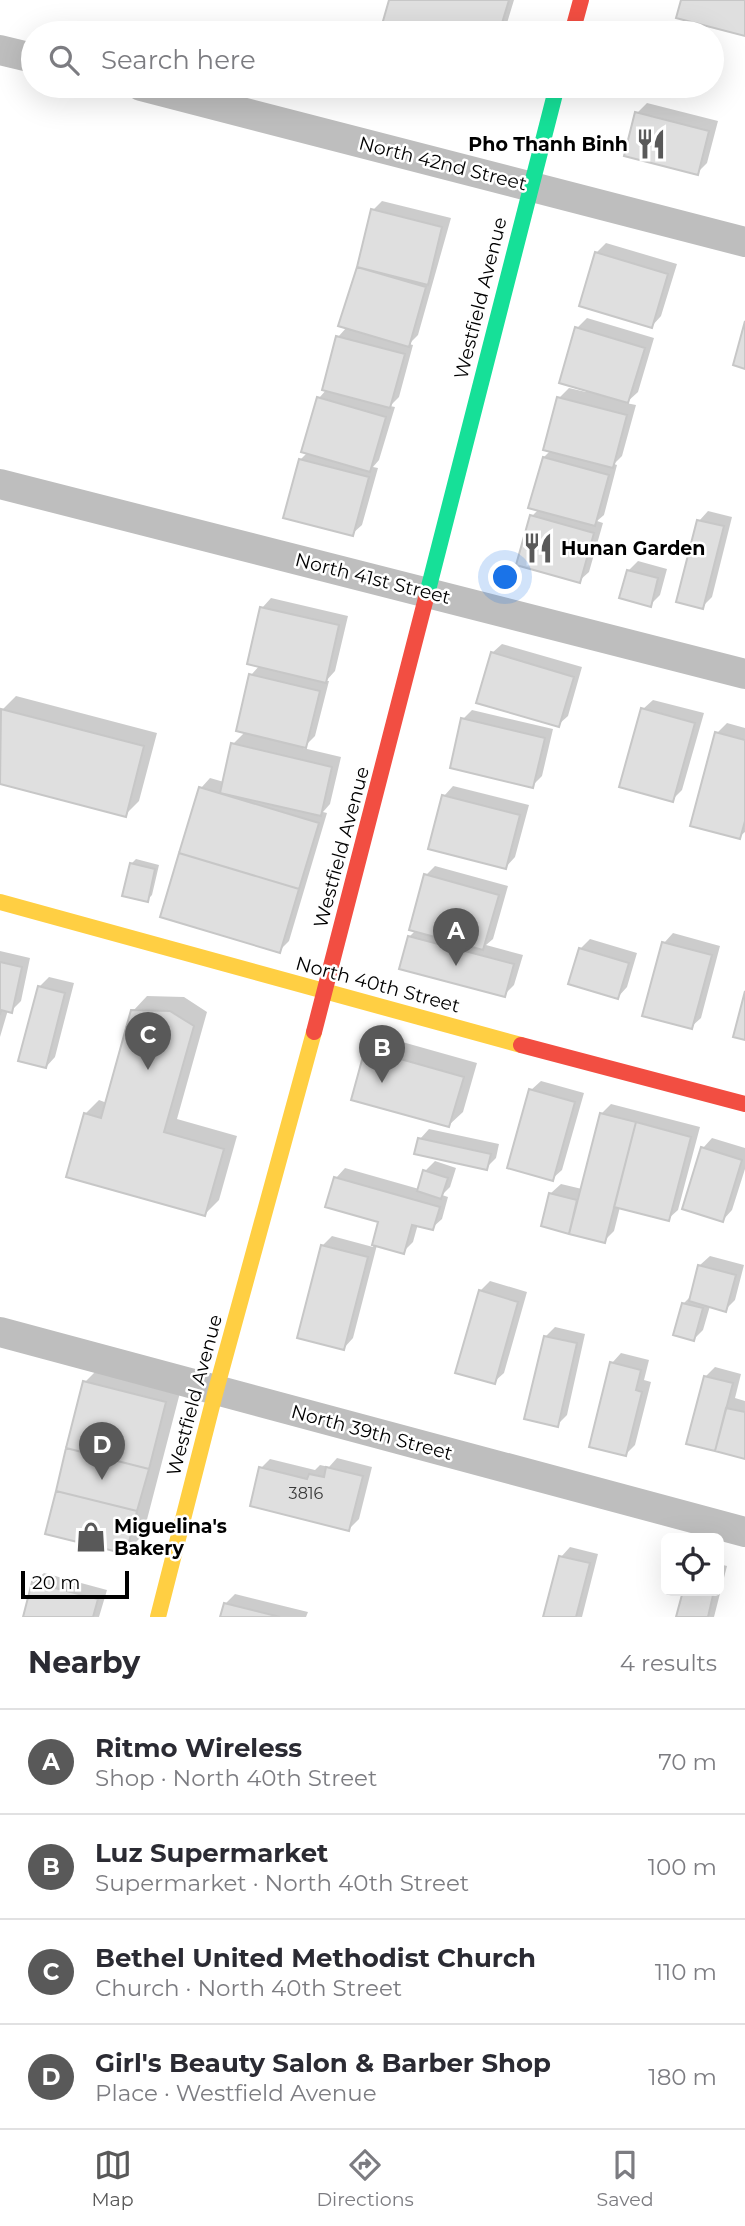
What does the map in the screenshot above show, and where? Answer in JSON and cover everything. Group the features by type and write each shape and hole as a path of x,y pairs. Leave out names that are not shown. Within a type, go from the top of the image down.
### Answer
{"street":[{"path":"575,21 581,0"},
{"path":"0,50 21,55"},
{"name":"North 42nd Street","path":"188,98 745,242"},
{"name":"Westfield Avenue","path":"158,1617 216,1390 325,992 554,98"},
{"name":"North 41st Street","path":"0,484 745,674"},
{"name":"North 40th Street","path":"0,902 745,1104"},
{"name":"North 39th Street","path":"0,1332 745,1532"}],"building":[{"path":"389,0 509,0 503,21 383,21"},
{"path":"681,0 745,0 745,36 724,31 724,21 688,21 676,18"},
{"path":"635,112 709,131 698,175 624,156"},
{"path":"371,209 442,227 428,285 357,267"},
{"path":"595,252 668,274 652,328 579,306"},
{"path":"357,267 426,287 409,347 338,326"},
{"path":"745,321 745,369 733,365"},
{"path":"575,327 645,348 628,403 559,383"},
{"path":"336,336 405,354 390,408 322,390"},
{"path":"317,397 386,417 370,472 301,452"},
{"path":"557,397 627,415 613,468 543,450"},
{"path":"543,457 609,475 595,526 528,508"},
{"path":"299,459 369,477 353,536 283,518"},
{"path":"530,515 594,533 580,583 516,565"},
{"path":"697,520 724,526 703,609 676,602"},
{"path":"627,570 658,578 651,607 619,598"},
{"path":"260,607 339,625 326,683 247,664"},
{"path":"491,652 574,677 559,727 476,703"},
{"path":"249,674 320,691 306,748 236,731"},
{"path":"641,708 695,723 673,802 619,787"},
{"path":"1,709 144,746 126,817 0,784"},
{"path":"461,718 545,738 533,788 450,768"},
{"path":"715,732 745,740 745,821 740,839 690,826"},
{"path":"231,743 332,767 321,816 220,793"},
{"path":"199,787 319,823 299,889 179,853"},
{"path":"442,795 520,815 506,869 428,849"},
{"path":"179,853 299,889 280,953 160,917"},
{"path":"130,863 155,869 148,902 122,896"},
{"path":"424,874 499,895 483,950 409,930"},
{"path":"408,936 514,964 505,997 399,969"},
{"path":"662,942 712,955 692,1029 642,1016"},
{"path":"579,948 629,963 618,999 568,984"},
{"path":"0,962 22,967 12,1013 1,1010 0,1015"},
{"path":"38,986 65,993 46,1068 18,1061"},
{"path":"745,991 745,1040 733,1037"},
{"path":"131,1010 170,1011 194,1026 164,1132 224,1149 205,1216 66,1177 84,1113 101,1118"},
{"path":"365,1049 464,1077 449,1127 351,1100"},
{"path":"529,1089 575,1102 553,1181 507,1168"},
{"path":"600,1113 636,1122 605,1243 569,1234"},
{"path":"636,1122 691,1137 669,1221 614,1207"},
{"path":"418,1138 491,1154 487,1170 414,1154"},
{"path":"701,1147 742,1160 723,1222 682,1209"},
{"path":"423,1170 448,1178 441,1199 417,1191"},
{"path":"334,1177 440,1207 433,1230 412,1225 404,1254 372,1245 378,1222 325,1207"},
{"path":"549,1193 577,1200 569,1234 541,1226"},
{"path":"321,1245 368,1257 344,1350 297,1338"},
{"path":"698,1265 736,1275 726,1312 689,1301"},
{"path":"479,1290 518,1302 495,1384 455,1373"},
{"path":"682,1303 703,1308 694,1341 673,1335"},
{"path":"544,1336 577,1343 558,1427 524,1419"},
{"path":"610,1362 641,1370 636,1390 642,1392 626,1456 589,1447"},
{"path":"704,1376 733,1383 715,1451 686,1444"},
{"path":"83,1381 166,1402 149,1469 66,1448"},
{"path":"726,1408 745,1412 745,1459 715,1451"},
{"path":"66,1448 149,1469 137,1511 56,1491"},
{"path":"259,1467 307,1479 309,1474 324,1477 326,1467 363,1476 349,1531 250,1506"},
{"path":"56,1491 137,1511 126,1554 45,1534"},
{"path":"559,1556 590,1563 576,1617 543,1617"},
{"path":"32,1582 98,1599 93,1617 23,1617"},
{"path":"682,1596 713,1596 708,1617 676,1617"},
{"path":"224,1603 280,1617 220,1617"}],"traffic: fast":[{"path":"426,598 554,98"}],"traffic: slow":[{"path":"0,902 521,1045"},
{"path":"158,1617 216,1390 314,1032"}],"traffic: jam":[{"path":"575,21 581,0"},
{"path":"314,1032 426,598"},
{"path":"521,1045 745,1104"}],"place":[{"name":"Pho Thanh Binh","path":"651,144"},
{"name":"Hunan Garden","path":"538,548"},
{"name":"Ritmo Wireless","path":"456,966"},
{"name":"Bethel United Methodist Church","path":"148,1070"},
{"name":"Luz Supermarket","path":"382,1083"},
{"name":"Girl's Beauty Salon & Barber Shop","path":"102,1480"},
{"name":"Miguelina's Bakery","path":"91,1537"}]}
